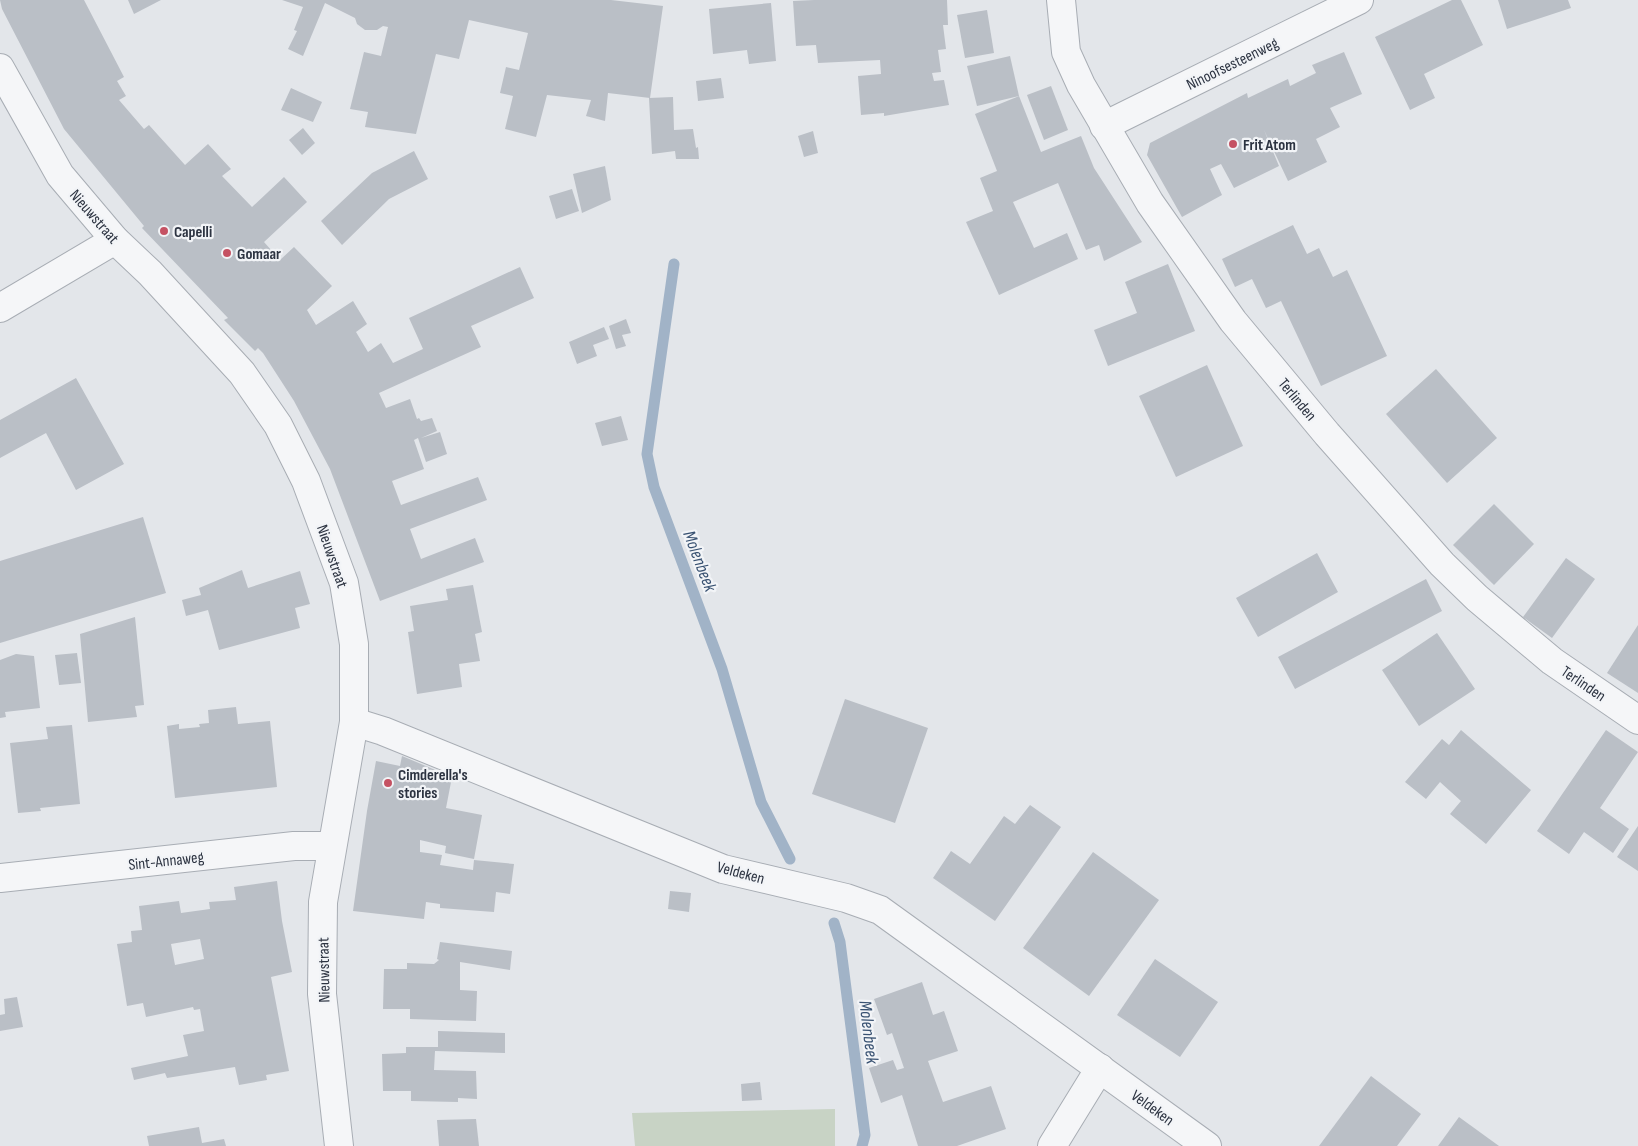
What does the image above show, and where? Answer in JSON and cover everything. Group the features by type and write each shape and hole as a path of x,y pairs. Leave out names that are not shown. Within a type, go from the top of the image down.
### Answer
{"street":[{"name":"Terlinden","path":"1061,0 1066,52 1104,126 1150,203 1233,321 1327,434 1442,564 1477,598 1552,661 1638,720"},
{"name":"Ninoofsesteenweg","path":"1104,126 1360,0"},
{"name":"Nieuwstraat","path":"0,68 60,175 115,240 155,278 242,373 278,424 306,481 344,583 354,644 354,722 323,902 322,994 339,1146"},
{"path":"0,308 115,240"},
{"name":"Veldeken","path":"354,722 383,731 723,869 846,898 880,910 1207,1146"},
{"name":"Sint-Annaweg","path":"0,878 294,846 332,846"},
{"path":"1052,1146 1100,1068"}],"green space":[{"path":"835,1109 835,1146 635,1146 632,1113"}],"building":[{"path":"0,0 84,0 124,77 117,81 126,96 119,100 144,129 149,125 185,165 208,144 231,169 222,176 252,207 284,177 307,202 264,242 280,260 294,247 332,286 307,310 316,325 353,301 367,324 356,332 368,352 381,343 393,363 423,349 409,318 520,267 534,298 471,326 481,347 379,393 386,408 410,399 417,419 419,418 421,421 432,418 437,431 421,438 440,432 447,454 426,462 418,438 414,440 424,469 392,481 401,505 478,477 487,500 410,529 421,559 475,538 484,562 380,601 330,469 294,401 263,353 258,348 255,351 224,320 228,318 142,228 144,226 64,129 2,9"},
{"path":"128,0 161,0 134,14"},
{"path":"282,0 611,0 663,6 650,98 608,93 605,121 586,116 591,100 547,95 536,137 505,129 513,96 500,93 506,67 519,70 528,33 469,20 459,59 436,54 416,134 365,127 368,112 350,109 364,52 381,56 388,27 383,26 377,30 365,30 357,24 355,18 325,3 303,56 288,49 297,31 294,30 303,7"},
{"path":"947,0 948,25 943,25 946,49 938,50 941,72 932,73 934,81 944,80 949,105 884,116 884,113 861,115 858,76 881,74 880,60 818,63 816,45 796,46 793,1"},
{"path":"1452,0 1461,0 1483,45 1424,74 1435,98 1410,110 1375,37"},
{"path":"1498,0 1568,0 1571,8 1507,29"},
{"path":"771,3 776,61 749,64 747,50 713,54 709,9"},
{"path":"987,10 994,53 965,58 957,15"},
{"path":"1344,52 1362,94 1330,108 1340,127 1316,139 1327,162 1288,181 1264,130 1279,166 1234,188 1221,164 1210,169 1222,195 1182,217 1147,155 1150,143 1247,93 1248,98 1288,79 1290,86 1316,73 1312,65"},
{"path":"1010,56 1019,96 977,106 967,66"},
{"path":"721,78 724,98 698,101 696,81"},
{"path":"1051,86 1068,130 1044,140 1027,95"},
{"path":"291,88 322,102 313,122 281,110"},
{"path":"1019,96 1041,152 1081,136 1094,168 1142,242 1104,261 1099,245 1086,250 1058,183 1013,202 1034,248 1067,233 1078,259 999,295 966,222 993,211 980,178 997,171 975,114"},
{"path":"673,97 674,130 693,129 699,159 676,159 675,151 652,154 649,98"},
{"path":"303,128 315,143 302,155 289,140"},
{"path":"813,131 818,153 804,157 798,136"},
{"path":"414,151 428,179 389,199 342,245 321,221 372,173"},
{"path":"605,166 611,200 582,213 573,174"},
{"path":"572,189 579,211 556,219 549,196"},
{"path":"1293,225 1307,254 1319,248 1333,277 1347,270 1387,356 1321,386 1281,301 1266,308 1252,279 1235,287 1222,259"},
{"path":"1168,264 1195,331 1108,366 1094,330 1137,313 1125,282"},
{"path":"626,319 631,333 622,335 626,346 616,349 609,326"},
{"path":"604,327 609,339 593,345 597,356 577,364 569,342"},
{"path":"1207,365 1243,446 1176,477 1139,396"},
{"path":"1436,369 1497,438 1447,483 1386,414"},
{"path":"76,378 124,464 76,490 46,433 0,458 0,420"},
{"path":"621,416 628,440 602,446 595,423"},
{"path":"1494,504 1534,544 1494,585 1453,545"},
{"path":"143,517 166,593 0,643 0,561"},
{"path":"1317,553 1338,592 1258,637 1236,598"},
{"path":"1566,558 1595,579 1552,638 1523,617"},
{"path":"242,570 248,588 300,571 310,604 295,608 300,628 219,650 208,610 186,616 182,600 201,595 199,588"},
{"path":"1426,579 1442,611 1295,689 1278,657"},
{"path":"473,585 482,632 475,634 480,661 459,664 462,687 417,694 408,632 414,631 410,606 448,600 446,589"},
{"path":"135,617 144,705 135,706 137,717 88,722 80,634"},
{"path":"1638,625 1638,693 1607,673"},
{"path":"1437,633 1475,689 1419,726 1382,670"},
{"path":"77,653 81,683 59,685 55,655"},
{"path":"16,654 34,656 40,708 5,712 6,717 0,718 0,660"},
{"path":"845,699 928,728 895,823 812,794"},
{"path":"236,707 238,724 270,721 277,787 175,798 167,726 179,724 179,729 200,727 199,724 209,723 208,710"},
{"path":"72,725 80,804 40,808 41,811 18,813 10,743 48,739 46,727"},
{"path":"1461,730 1531,790 1486,844 1450,814 1461,801 1440,782 1426,799 1405,782 1442,739 1449,745"},
{"path":"1606,730 1638,752 1600,808 1629,829 1613,853 1584,832 1569,854 1537,831"},
{"path":"402,756 452,777 446,808 482,815 474,859 445,853 446,846 420,840 420,852 442,855 440,865 473,870 474,860 514,864 510,894 496,892 494,912 440,908 440,904 426,902 424,919 353,911 376,761 400,766"},
{"path":"1030,805 1061,827 995,921 933,878 951,851 970,864 1004,816 1015,824"},
{"path":"1638,826 1638,871 1617,857"},
{"path":"1093,852 1159,900 1089,996 1023,948"},
{"path":"277,881 282,921 292,972 271,977 289,1071 266,1075 267,1080 239,1085 235,1067 167,1078 165,1073 134,1080 131,1068 188,1056 183,1035 204,1031 200,1009 194,1010 193,1007 146,1017 143,1003 127,1006 117,944 132,942 131,931 142,930 139,906 179,901 181,913 210,909 209,902 236,900 234,887","holes":["200,939 204,959 175,965 171,944"]},
{"path":"670,891 691,893 689,912 668,909"},
{"path":"440,942 512,951 510,970 460,962 460,990 477,991 476,1021 410,1019 410,1009 383,1009 384,969 407,969 407,963 434,964 439,960 437,959"},
{"path":"1155,959 1218,1002 1180,1057 1117,1015"},
{"path":"922,982 933,1015 944,1011 958,1051 928,1061 943,1102 991,1086 1006,1129 957,1146 918,1146 902,1095 881,1103 869,1068 893,1060 897,1070 904,1068 892,1033 887,1035 874,999"},
{"path":"17,997 23,1027 0,1031 0,1015 5,1014 4,999"},
{"path":"438,1031 505,1033 505,1053 435,1051 434,1070 476,1071 477,1099 458,1098 458,1102 411,1101 411,1091 383,1091 382,1054 406,1053 406,1047 438,1047"},
{"path":"1371,1076 1421,1114 1397,1146 1319,1146"},
{"path":"760,1082 762,1100 742,1101 741,1084"},
{"path":"1459,1117 1499,1146 1438,1146"},
{"path":"476,1119 479,1146 439,1146 437,1120"},
{"path":"199,1127 202,1143 224,1139 226,1146 149,1146 147,1136"}],"waterway":[{"name":"Molenbeek","path":"674,264 647,454 654,487 722,669 761,802 790,859"},
{"name":"Molenbeek","path":"834,923 840,942 865,1135 862,1146"}],"place":[{"name":"Frit Atom","path":"1233,144"},
{"name":"Capelli","path":"164,231"},
{"name":"Gomaar","path":"227,253"},
{"name":"Cimderella's stories","path":"388,783"}]}
